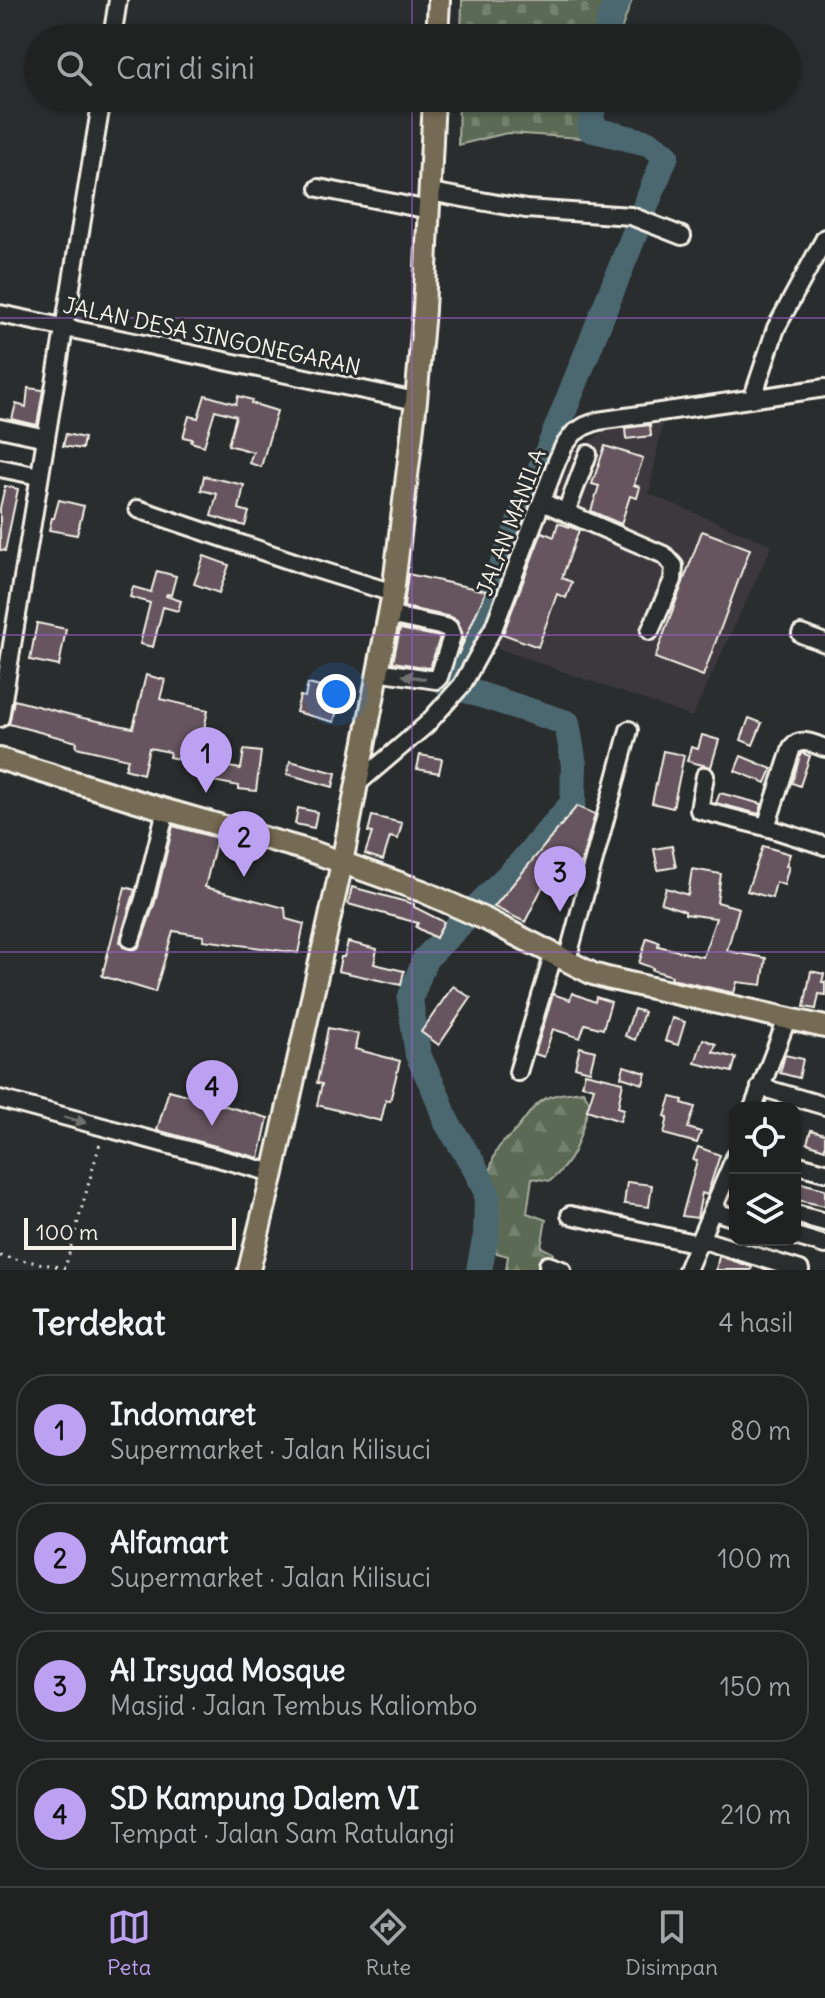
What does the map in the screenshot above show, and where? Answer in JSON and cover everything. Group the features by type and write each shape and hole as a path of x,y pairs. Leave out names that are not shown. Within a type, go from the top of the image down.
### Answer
{"main road":[{"path":"438,24 439,0"},
{"path":"249,1270 342,863 393,593 424,310 433,112"},
{"path":"0,759 310,851 422,891 607,978 825,1027"}],"street":[{"path":"114,24 118,0"},
{"path":"0,718 100,112"},
{"path":"319,188 429,201 631,216 682,236"},
{"path":"753,397 776,328 825,238"},
{"name":"JALAN DESA SINGONEGARAN","path":"0,314 416,401"},
{"name":"JALAN MANILA","path":"357,784 426,725 460,688 494,627 557,461 574,433 598,421 825,388"},
{"path":"0,428 46,438"},
{"path":"566,512 588,454"},
{"path":"0,468 39,476"},
{"path":"542,502 664,555 674,566 673,580 650,631"},
{"path":"138,509 393,593"},
{"path":"377,671 436,680 452,636 449,628 389,615"},
{"path":"801,634 825,643"},
{"path":"518,1072 560,957 629,730"},
{"path":"766,827 792,747 803,741 825,748"},
{"path":"705,776 699,810 825,846"},
{"path":"131,939 166,810"},
{"path":"755,1102 787,1019"},
{"path":"760,1087 825,1106"},
{"path":"0,1099 273,1173"},
{"path":"801,1166 825,1172"},
{"path":"687,1270 713,1211 728,1194 732,1174"},
{"path":"713,1211 729,1216"},
{"path":"570,1215 699,1242 800,1270"},
{"path":"801,1216 825,1222"},
{"path":"801,1238 825,1245"}],"path":[{"path":"0,1256 65,1268 104,1128"}],"shaded area":[{"path":"663,421 649,494 772,545 692,717 497,648 574,452 607,429"}],"green space":[{"path":"462,0 632,0 623,24 461,24"},
{"path":"459,112 600,112 595,139 507,133 458,145"},
{"path":"583,1091 590,1102 567,1164 550,1181 532,1178 527,1213 546,1220 541,1247 553,1253 550,1270 506,1270 508,1256 489,1251 492,1161 503,1143 538,1104 558,1094"}],"building":[{"path":"28,388 43,390 37,425 12,419 16,404 26,407"},
{"path":"205,395 236,404 238,396 277,411 261,467 249,463 253,452 228,445 236,416 215,410 204,446 183,437 189,416 198,418"},
{"path":"650,425 651,436 626,439 625,428"},
{"path":"66,434 84,438 82,449 63,446"},
{"path":"605,446 643,458 634,485 640,487 637,498 630,496 621,524 591,511 599,486 592,484"},
{"path":"204,476 244,485 239,509 249,512 245,526 211,516 217,494 201,490"},
{"path":"5,486 18,489 5,551 0,550 0,508"},
{"path":"59,500 84,506 77,535 49,530"},
{"path":"558,523 579,530 562,578 572,582 566,598 557,594 538,647 503,634 542,532 554,537"},
{"path":"702,531 750,549 703,676 655,658"},
{"path":"204,556 229,565 219,593 194,584"},
{"path":"157,571 176,576 171,595 166,596 181,601 178,611 163,607 153,647 140,644 150,603 130,597 133,587 151,592"},
{"path":"408,574 486,591 458,655 463,638 457,620 404,607"},
{"path":"37,623 66,629 59,666 30,660"},
{"path":"400,629 440,637 430,668 393,662"},
{"path":"146,675 165,680 160,699 208,710 198,758 189,756 188,761 169,757 170,752 149,748 143,774 125,769 128,759 76,747 77,742 9,724 14,700 133,728"},
{"path":"308,684 342,692 334,722 296,712 300,696 305,697"},
{"path":"749,718 762,723 753,745 741,740"},
{"path":"702,735 719,740 711,767 687,761 691,747 698,749"},
{"path":"244,750 261,752 256,791 208,780 211,764 241,769"},
{"path":"663,751 684,755 673,808 652,803"},
{"path":"801,753 810,756 800,786 792,783"},
{"path":"420,755 442,759 439,773 417,769"},
{"path":"741,756 772,769 766,783 735,771"},
{"path":"290,761 336,773 333,787 287,774"},
{"path":"720,793 762,804 759,814 716,803"},
{"path":"577,806 595,814 581,864 557,858 525,922 494,907"},
{"path":"298,808 317,812 314,828 295,824"},
{"path":"372,816 402,823 398,839 390,837 383,860 365,854 372,833 368,832"},
{"path":"173,826 217,838 205,887 285,908 286,919 304,924 298,953 203,940 204,936 173,931 155,992 102,976 125,887 135,890 120,942 123,947 132,950 138,948 141,942 155,902"},
{"path":"672,846 676,867 658,870 654,849"},
{"path":"763,846 790,854 784,885 776,882 772,898 747,891"},
{"path":"692,869 721,874 717,902 739,908 727,951 766,958 762,985 737,982 734,993 671,979 672,976 639,963 647,938 659,942 658,946 703,957 716,918 685,914 685,911 661,903 666,888 688,895"},
{"path":"352,887 414,904 414,907 444,922 436,938 416,927 418,923 348,904"},
{"path":"348,942 377,949 374,964 404,971 401,985 338,971"},
{"path":"811,971 824,974 825,995 819,994 816,1009 804,1007"},
{"path":"453,986 471,998 439,1045 421,1032"},
{"path":"572,993 595,1002 596,997 611,1002 603,1029 585,1024 580,1038 553,1029 544,1057 535,1054 553,994 570,1000"},
{"path":"634,1009 644,1012 635,1040 625,1036"},
{"path":"672,1018 685,1022 678,1045 665,1041"},
{"path":"328,1028 358,1034 355,1049 400,1061 390,1101 386,1100 381,1121 317,1105 322,1084 317,1083"},
{"path":"703,1039 716,1044 713,1052 736,1058 732,1072 695,1063"},
{"path":"580,1047 595,1051 590,1071 575,1067"},
{"path":"785,1055 803,1059 799,1078 780,1073"},
{"path":"624,1066 646,1073 643,1084 621,1077"},
{"path":"585,1073 623,1082 618,1107 624,1109 620,1121 587,1110 594,1088 582,1085"},
{"path":"169,1090 268,1118 259,1158 157,1130"},
{"path":"671,1097 695,1107 688,1128 701,1132 697,1143 664,1134"},
{"path":"811,1130 825,1134 825,1149 807,1143"},
{"path":"698,1147 720,1155 707,1195 702,1193 697,1218 682,1216"},
{"path":"627,1182 652,1185 649,1207 624,1204"},
{"path":"801,1183 825,1189 825,1206 801,1201"},
{"path":"719,1256 752,1267 751,1270 716,1270"}],"waterway":[{"path":"609,24 618,0"},
{"path":"479,1270 486,1235 487,1193 447,1123 418,1055 410,999 425,959 519,865 573,803 574,765 567,723 447,684 471,643 666,155 648,143 590,129 592,112"}],"place":[{"name":"Indomaret","path":"206,793"},
{"name":"Alfamart","path":"244,877"},
{"name":"Al Irsyad Mosque","path":"560,912"},
{"name":"SD Kampung Dalem VI","path":"212,1126"}]}
